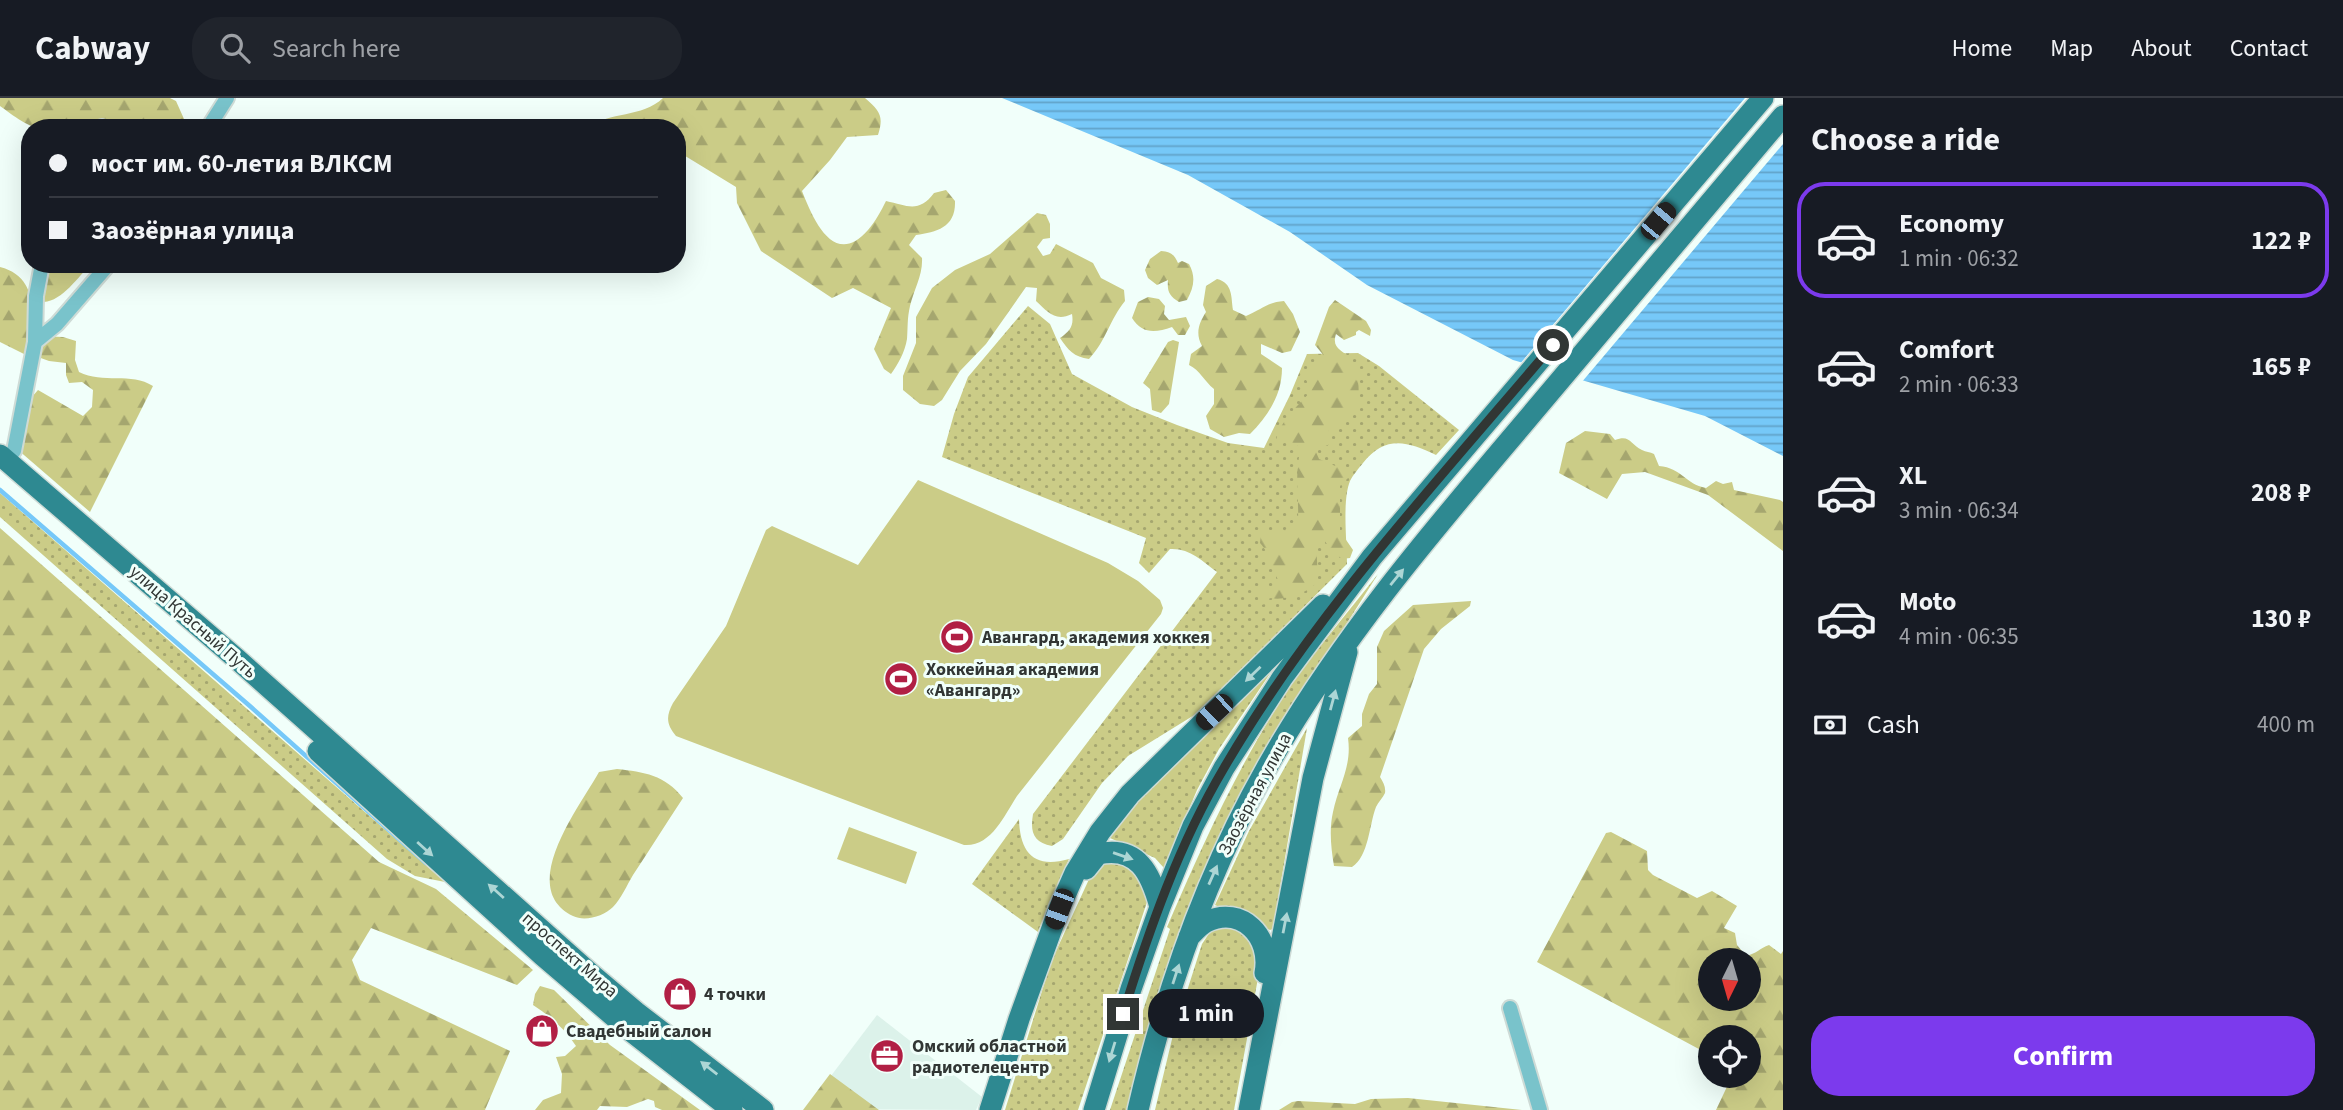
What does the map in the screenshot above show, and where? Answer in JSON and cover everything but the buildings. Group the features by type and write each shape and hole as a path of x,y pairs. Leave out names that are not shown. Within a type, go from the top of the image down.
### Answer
{"main road":[{"name":"Заозёрная улица","path":"1094,1110 1131,989 1193,825 1224,768 1282,678 1372,557 1763,98"},
{"name":"Заозёрная улица","path":"1138,1110 1151,1051 1210,881 1269,762 1354,630 1446,515 1783,116"},
{"name":"улица Красный Путь","path":"2,463 284,719 379,797"},
{"path":"990,1110 1019,1019 1059,909 1074,873 1100,832 1129,794 1372,557"},
{"path":"1250,1110 1313,778 1354,630"},
{"name":"проспект Мира","path":"379,797 632,1032 732,1110"},
{"name":"проспект Мира","path":"379,797 618,997 763,1110"},
{"path":"998,1110 1026,1022 1066,912 1090,863 1098,854 1108,851 1131,858 1147,871 1160,907"},
{"path":"1188,938 1203,923 1225,917 1247,925 1257,932 1264,943 1267,962 1240,1110"}],"street":[{"path":"214,119 227,98"},
{"path":"2,463 14,451 35,342 36,296 40,273"},
{"path":"35,342 57,324 101,273"},
{"path":"1510,1008 1540,1110"}],"shaded area":[{"name":"Омский областной радиотелецентр","path":"877,1015 982,1097 976,1110 806,1109"}],"green space":[{"path":"0,98 170,98 176,101 184,119 21,120 0,106"},
{"path":"663,98 865,98 874,107 881,123 878,135 847,137 802,191 826,236 845,244 856,241 871,227 886,201 918,206 934,193 946,190 955,201 952,217 944,227 916,235 909,245 922,258 921,270 908,315 906,344 891,374 884,369 874,349 891,308 853,288 832,298 761,251 737,203 736,187 686,156 686,119 606,119 646,109"},
{"path":"1037,213 1046,215 1050,224 1050,238 1043,239 1037,247 1043,256 1050,254 1056,244 1093,263 1101,278 1124,290 1125,301 1100,345 1089,359 1072,352 1060,338 1070,328 1072,314 1061,317 1052,315 1036,301 1037,288 1026,287 986,344 960,371 942,400 934,406 920,404 903,390 903,376 916,343 916,317 932,288 955,270 990,254"},
{"path":"1161,251 1172,254 1178,263 1182,261 1189,264 1193,282 1187,300 1179,302 1173,298 1168,290 1168,280 1157,285 1148,278 1145,270 1150,259"},
{"path":"0,267 23,281 29,291 32,316 26,355 0,342"},
{"path":"45,273 83,273 64,293 51,301 44,302 39,293"},
{"path":"1217,279 1229,287 1233,310 1246,316 1268,305 1284,301 1300,332 1291,351 1282,353 1261,344 1261,354 1282,368 1280,387 1263,420 1250,434 1239,433 1224,437 1210,429 1206,416 1214,404 1214,389 1189,365 1191,354 1202,346 1198,332 1206,312 1203,305 1206,286"},
{"path":"1148,297 1159,299 1165,306 1164,314 1169,320 1186,317 1190,326 1185,335 1178,335 1172,327 1149,331 1136,323 1132,318 1138,302"},
{"path":"1335,300 1366,321 1371,330 1370,336 1359,330 1356,335 1344,340 1336,334 1336,346 1354,364 1359,388 1357,405 1350,419 1328,431 1328,445 1315,450 1319,459 1347,471 1350,476 1340,486 1340,531 1353,550 1350,558 1342,559 1322,537 1316,539 1318,582 1296,595 1270,598 1260,605 1256,590 1275,589 1278,580 1260,543 1261,533 1280,534 1298,520 1297,475 1301,448 1288,440 1276,448 1276,440 1288,417 1311,391 1305,377 1307,368 1325,357 1315,345 1329,307"},
{"path":"1028,306 1050,324 1072,374 1132,407 1228,443 1264,448 1307,354 1358,353 1379,366 1459,430 1436,455 1415,446 1397,443 1388,444 1371,454 1353,476 1348,489 1347,564 1196,714 1128,756 1102,783 1063,839 1052,846 1041,842 1034,835 1033,814 1217,572 1190,553 1170,549 1149,573 1139,563 1146,538 942,457 968,377"},
{"path":"40,336 63,337 76,341 75,360 79,372 98,377 136,380 153,386 90,512 17,449 31,398 38,390 83,416 92,407 93,390 82,382 69,383 66,363 38,357"},
{"path":"1168,342 1179,342 1169,404 1161,413 1152,410 1150,389 1143,383"},
{"path":"1585,431 1610,434 1615,440 1627,439 1642,450 1654,454 1659,466 1673,470 1699,486 1706,488 1716,481 1723,484 1732,482 1734,490 1780,500 1783,502 1783,551 1708,495 1645,472 1622,474 1607,499 1559,473 1566,443"},
{"name":"Хоккейная академия «Авангард»","path":"918,480 1108,563 1138,581 1160,600 1163,608 1161,614 1017,796 996,829 982,841 973,844 964,845 676,736 668,720 673,703 726,626 766,530 772,526 858,565"},
{"path":"0,493 445,882 415,876 387,859 0,517"},
{"path":"0,528 379,862 436,889 533,970 517,985 371,928 352,960 360,980 510,1051 485,1110 0,1110"},
{"path":"1378,574 1311,680 1166,972 1144,1041 1129,1110 1110,1110 1170,929 1167,927 1227,796 1262,732 1301,671"},
{"path":"1471,601 1470,606 1441,629 1424,649 1380,777 1385,793 1376,807 1362,856 1352,867 1334,866 1331,825 1347,767 1348,738 1362,726 1362,714 1369,694 1377,684 1377,647 1384,631 1413,605"},
{"path":"1278,662 1219,749 1197,790 1164,868 1155,858 1110,838 1109,834 1140,795"},
{"path":"1307,728 1273,929 1270,930 1215,905 1249,831"},
{"path":"617,769 653,776 669,784 683,798 616,904 600,915 578,918 557,903 550,887 551,868 567,826 599,772"},
{"path":"1019,819 1022,841 1031,856 1047,862 1069,859 1038,932 972,884"},
{"path":"849,827 917,852 906,884 837,859"},
{"path":"1611,832 1647,851 1648,870 1653,875 1697,898 1712,891 1737,906 1724,928 1735,933 1739,948 1698,948 1698,1012 1760,1012 1761,950 1769,945 1781,954 1783,951 1783,1110 1716,1110 1726,1088 1761,1088 1761,1025 1698,1025 1698,1049 1537,962 1606,833"},
{"path":"1102,860 1136,871 1148,899 1078,1110 1005,1110 1051,962 1096,864"},
{"path":"1220,925 1235,928 1253,941 1260,967 1234,1110 1155,1110 1173,1035 1202,944 1212,929"},
{"path":"540,986 554,990 610,1045 700,1110 662,1110 655,1107 654,1101 648,1099 627,1107 600,1106 597,1110 535,1110 543,1100 561,1093 562,1074 556,1057 565,1056 576,1046 557,1023 533,1005"},
{"path":"830,1074 879,1110 803,1110"},
{"path":"1408,1098 1522,1110 1279,1110 1298,1101 1355,1104 1371,1099"}],"water":[{"path":"1002,98 1783,98 1783,456 1705,416 1513,360 1367,285 1290,232 1188,175"}],"pier":[{"path":"1745,98 1783,98 1783,144 1581,383 1519,365"}],"waterway":[{"path":"0,490 426,863"}],"place":[{"name":"Авангард, академия хоккея","path":"957,637"},
{"name":"Хоккейная академия «Авангард»","path":"901,679"},
{"name":"4 точки","path":"680,994"},
{"name":"Свадебный салон","path":"542,1031"},
{"name":"Омский областной радиотелецентр","path":"887,1056"}],"route":[{"path":"1123,1014 1160,907 1193,825 1224,768 1282,678 1372,557 1553,345"}]}
